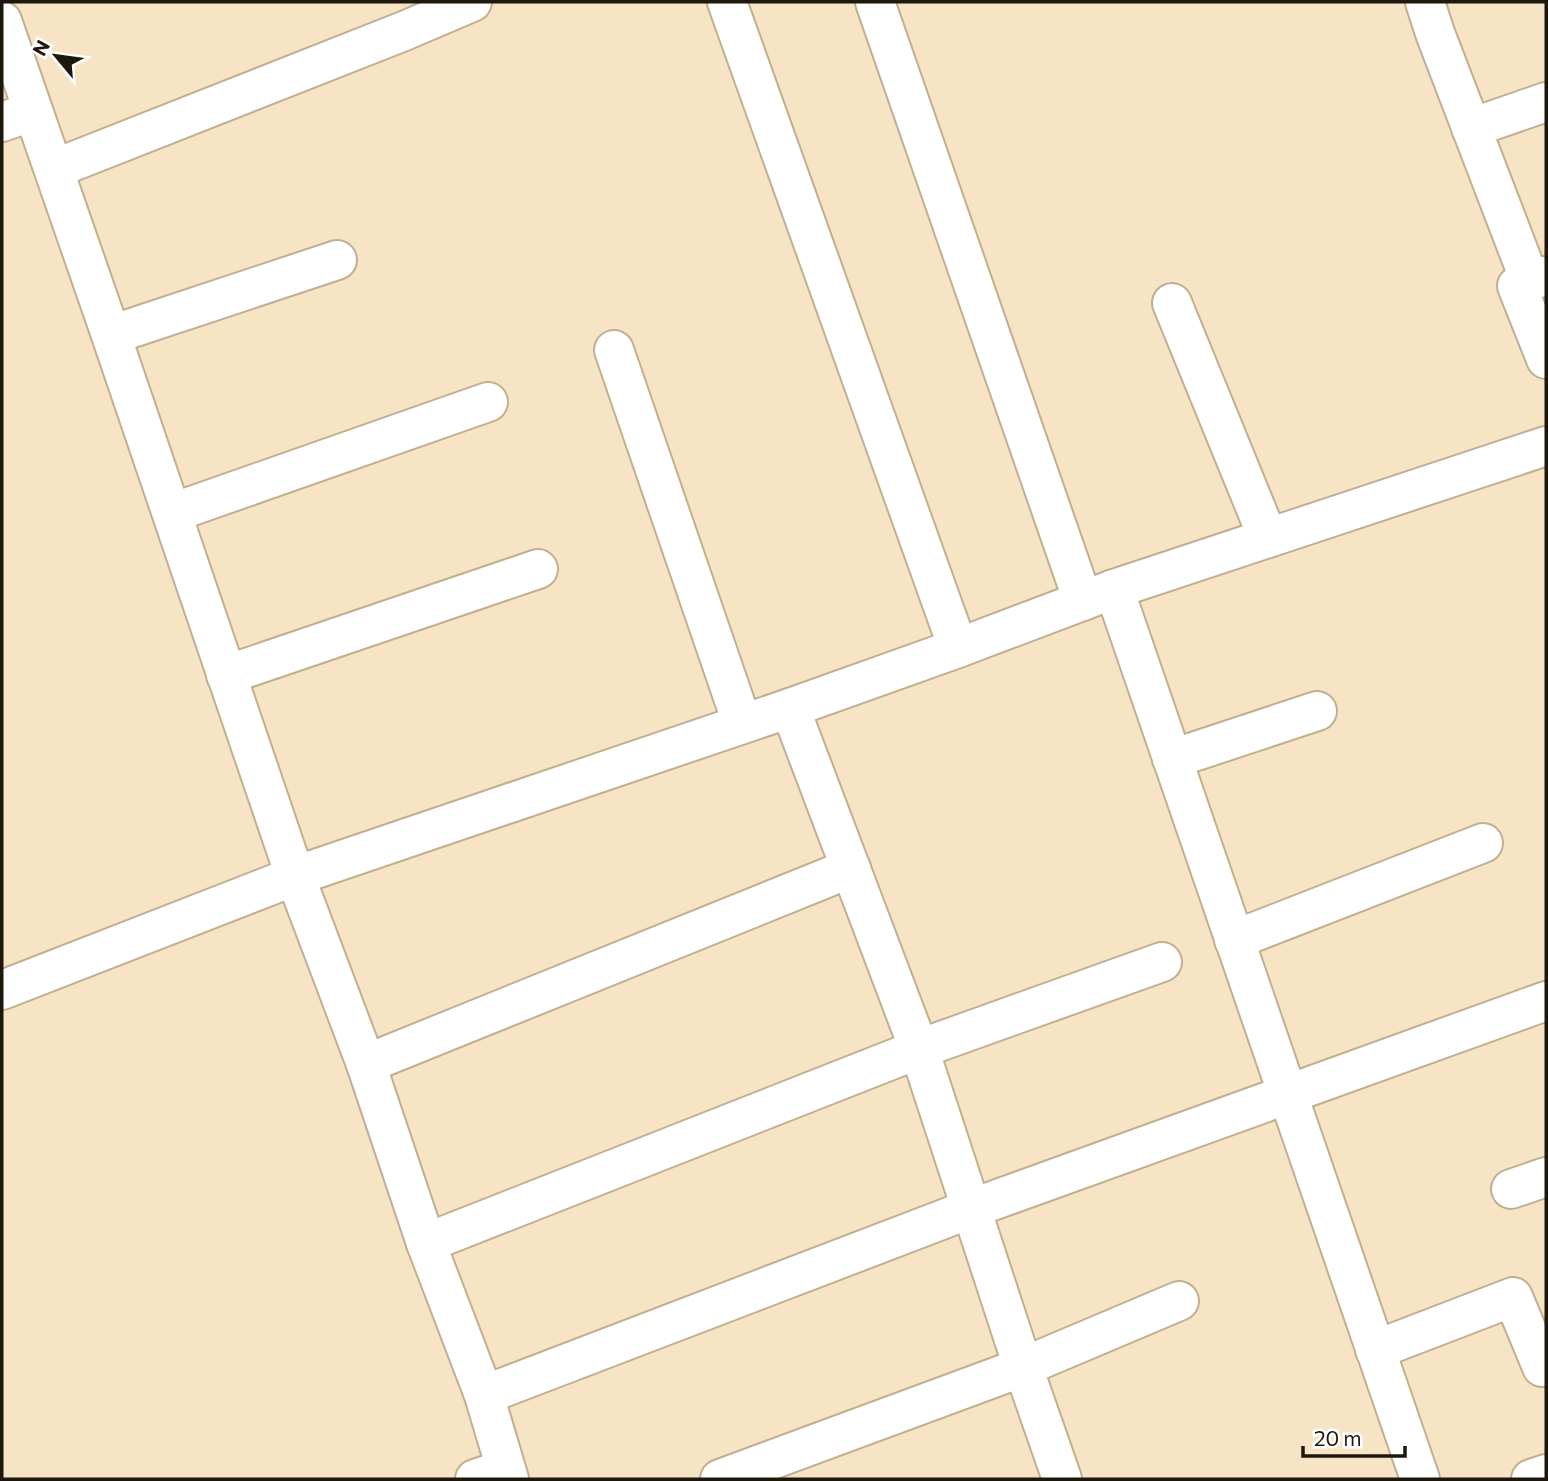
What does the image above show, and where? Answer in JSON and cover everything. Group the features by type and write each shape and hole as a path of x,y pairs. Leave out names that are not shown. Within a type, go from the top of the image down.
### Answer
{"street":[{"path":"54,169 472,2"},
{"path":"727,2 958,648"},
{"path":"875,2 1098,595 1172,759 1420,1479"},
{"path":"1424,2 1471,128 1538,278 1517,286 1546,359"},
{"path":"2,21 17,117 54,169 295,876 366,1064 426,1243 484,1395 496,1476"},
{"path":"1471,128 1546,103"},
{"path":"111,335 337,260"},
{"path":"1172,303 1268,538"},
{"path":"614,351 742,723"},
{"path":"172,513 488,402"},
{"path":"2,990 295,876 790,708 1098,595 1546,446"},
{"path":"226,676 538,569"},
{"path":"790,708 919,1049 1062,1479"},
{"path":"1172,759 1317,710"},
{"path":"1234,940 1483,843"},
{"path":"366,1064 851,868"},
{"path":"426,1243 919,1049 1163,962"},
{"path":"484,1395 971,1209 1546,1001"},
{"path":"1511,1189 1546,1177"},
{"path":"1375,1350 1513,1297 1542,1367 1546,1365"},
{"path":"720,1479 1023,1367 1179,1301"},
{"path":"1531,1479 1546,1474"}]}
